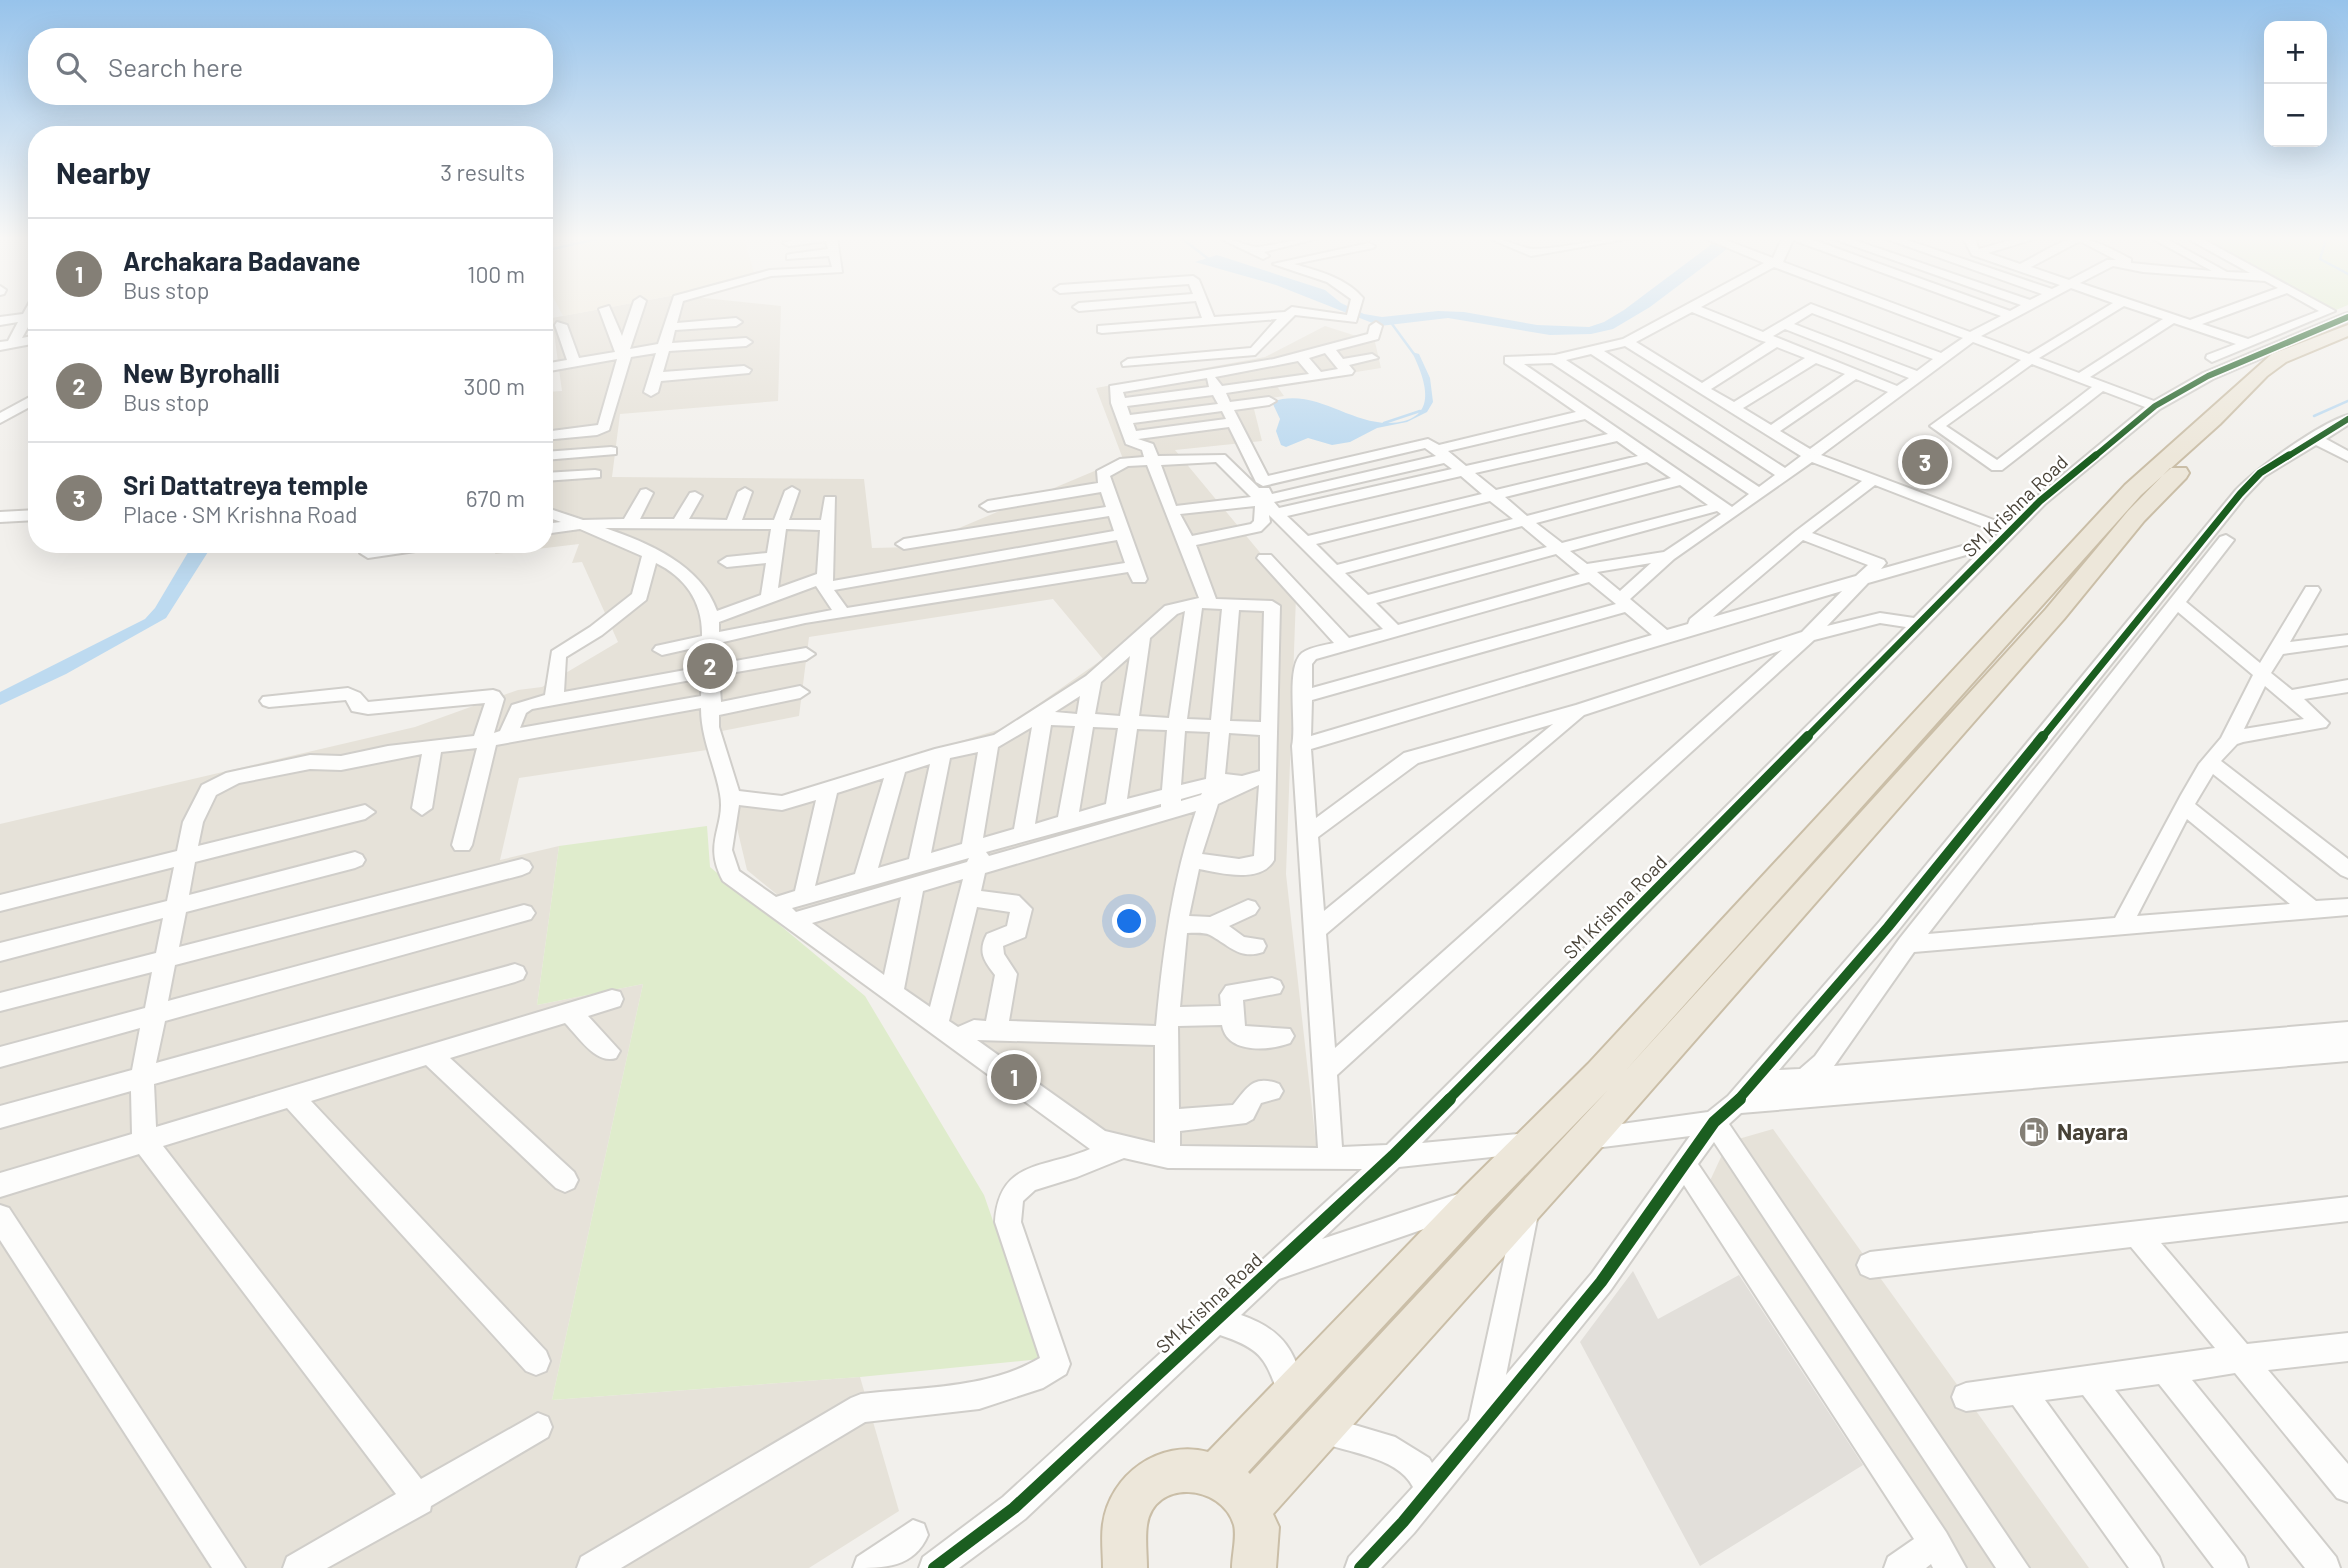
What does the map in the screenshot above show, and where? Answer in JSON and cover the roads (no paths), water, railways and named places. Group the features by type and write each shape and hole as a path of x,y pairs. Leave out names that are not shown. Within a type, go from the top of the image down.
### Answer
{"highway":[{"path":"1217,1474 1477,1199 1600,1075 2126,513 2206,437 2260,372 2279,358 2348,330"},
{"path":"2206,437 2231,429 2278,378 2310,359 2348,343"},
{"path":"1249,1508 1587,1138 2054,614 2126,513"},
{"path":"1125,1568 1122,1531 1124,1518 1135,1496 1152,1479 1173,1469 1196,1467 1217,1474 1237,1489 1249,1508 1257,1531 1254,1568"}],"street":[{"path":"606,311 623,354"},
{"path":"553,435 602,430 637,311"},
{"path":"652,392 675,311"},
{"path":"1206,311 1210,321"},
{"path":"1128,363 1255,351 1292,311"},
{"path":"1296,311 1353,314 1354,311"},
{"path":"1687,311 1627,342 1595,351 1555,359 1510,360 1726,510"},
{"path":"1701,311 1899,392"},
{"path":"1703,388 1769,340 1784,324 1806,311"},
{"path":"1819,311 1944,359"},
{"path":"1910,311 2158,404"},
{"path":"2000,311 2013,316"},
{"path":"1302,697 1625,602 1668,556 1726,510 1759,494 1974,335 2021,311"},
{"path":"2102,385 1997,467 1937,426 2033,357 2108,311"},
{"path":"2152,311 2247,344"},
{"path":"2191,324 2226,311"},
{"path":"2212,358 2329,311"},
{"path":"1102,329 1288,315"},
{"path":"0,321 28,317"},
{"name":"SM Krishna Road","path":"934,1568 1014,1508 1393,1156 2040,501 2158,404 2208,376 2348,317"},
{"path":"2085,374 2173,318"},
{"path":"14,342 28,322"},
{"path":"670,327 736,322"},
{"path":"1784,324 1919,377"},
{"path":"561,325 574,363"},
{"path":"1171,803 1178,724 1202,603 1187,542 1170,510 1148,447 1136,446 1130,436 1115,389 1302,357 1374,336 1378,331 1376,326"},
{"path":"0,346 28,340"},
{"path":"553,366 666,347 746,342"},
{"path":"1627,342 1811,456 2010,532"},
{"path":"1118,404 1345,373 1347,371 1329,350"},
{"path":"1595,351 1785,475"},
{"path":"1302,357 1318,377"},
{"path":"2033,357 2085,374 2158,404"},
{"path":"1340,363 1372,358"},
{"path":"1734,408 1814,358"},
{"path":"1555,359 1759,494"},
{"path":"1275,363 1288,381"},
{"path":"553,374 621,370"},
{"path":"656,377 744,370"},
{"path":"1187,542 1256,527 1262,522 1259,513 1265,500 1263,482 1209,374"},
{"path":"1771,431 1854,374"},
{"path":"1125,420 1269,401"},
{"path":"0,419 28,402"},
{"path":"1443,455 1443,448 1587,414"},
{"path":"1804,1080 1823,1063 1908,944 2178,603 2260,473 2348,419"},
{"path":"1130,436 1234,422"},
{"path":"1278,513 1619,436"},
{"path":"2314,438 2348,457"},
{"path":"1263,482 1428,443 1666,638"},
{"path":"553,455 611,451"},
{"path":"1170,510 1265,500 1443,455"},
{"path":"711,630 1137,572 1102,474 1125,461 1220,457 1396,632"},
{"path":"1307,541 1650,457"},
{"path":"553,476 595,474"},
{"path":"1690,629 1801,534 1874,479"},
{"path":"1336,570 1682,480"},
{"path":"988,506 1107,486"},
{"path":"768,600 779,526 792,491"},
{"path":"732,525 745,492"},
{"path":"629,524 646,493"},
{"path":"678,525 695,496"},
{"path":"830,500 824,582 843,614"},
{"path":"0,510 28,509"},
{"path":"904,544 1115,510"},
{"path":"1366,600 1560,549 1726,510"},
{"path":"0,517 28,515"},
{"path":"553,515 679,568 704,598 711,630 710,727 731,797 722,850 730,875 1014,1077 1098,1141 1168,1157 1331,1159 1587,1138 1714,1122"},
{"path":"553,528 629,524 827,525"},
{"path":"1360,1568 1430,1489 1601,1282 1714,1122 1736,1103 1888,927 2222,530"},
{"path":"662,650 711,630 768,600 824,582 1123,534"},
{"path":"1325,1071 1808,636 1865,580 1878,563 1801,534"},
{"path":"1301,746 1690,629 1980,546 1994,549"},
{"path":"554,699 558,655 596,631 640,596 650,554"},
{"path":"727,562 775,556"},
{"path":"1331,1159 1301,746 1305,659 1589,573 1668,556"},
{"path":"1265,558 1346,645"},
{"path":"2123,925 2185,807 2211,763 2229,740 2263,672 2312,590"},
{"path":"731,797 782,803 942,754 989,744 1044,716 1093,680 1171,610 1202,603 1269,605 1273,608 1264,860 1258,865 1239,867 1191,860"},
{"path":"2178,603 2263,672 2320,723 2229,740"},
{"path":"1168,1157 1167,1026 1177,924 1191,860 1212,791 1231,604"},
{"path":"1307,835 1411,758 1582,709 1808,636 1880,618 1902,619 1918,626"},
{"path":"1115,811 1142,634"},
{"path":"2277,649 2348,640"},
{"path":"492,739 521,706 806,654"},
{"path":"1067,824 1093,680"},
{"path":"2289,696 2348,686"},
{"path":"419,1500 144,1142 142,1077 192,822 200,803 216,785 287,765 341,763 433,746 800,692"},
{"path":"269,701 348,694 354,697 358,707 368,708 493,696 492,739 462,845"},
{"path":"1314,931 1582,709"},
{"path":"1044,716 1269,729"},
{"path":"1023,836 1044,716"},
{"path":"946,1031 976,855 989,744"},
{"path":"422,808 433,746"},
{"path":"892,992 942,754"},
{"path":"2211,763 2348,870"},
{"path":"864,880 897,768"},
{"path":"792,920 976,855 1212,791 1235,791 1240,783 1269,775"},
{"path":"806,896 805,886 828,790"},
{"path":"976,855 1023,836 1115,811 1171,803"},
{"path":"2185,807 2312,910"},
{"path":"0,903 365,812"},
{"path":"0,952 355,860"},
{"path":"0,1002 522,867"},
{"path":"772,906 864,880 916,875"},
{"path":"969,898 1012,902 1021,909 1017,931 995,940 991,950 993,960 1006,974 996,1031"},
{"path":"1908,944 2348,907"},
{"path":"1177,924 1212,925 1248,908"},
{"path":"0,1057 524,913"},
{"path":"1212,925 1239,946 1255,946"},
{"path":"0,1116 515,973"},
{"path":"1272,987 1234,992 1231,995 1234,1029 1241,1037 1282,1036"},
{"path":"0,1185 612,999"},
{"path":"569,1012 608,1051"},
{"path":"946,1031 1167,1026 1233,1015"},
{"path":"1752,1083 2348,1032"},
{"path":"1736,1103 2348,1051"},
{"path":"431,1055 565,1180"},
{"path":"1167,1121 1237,1115 1244,1111 1253,1094 1271,1091"},
{"path":"292,1097 536,1361"},
{"path":"1714,1122 2014,1568"},
{"path":"592,1568 861,1408 979,1395 1033,1378 1056,1364 1008,1222 1007,1206 1023,1181 1037,1174 1069,1169 1118,1149"},
{"path":"1684,1164 1943,1556 1899,1568"},
{"path":"1269,1270 1477,1199"},
{"path":"1483,1426 1528,1203"},
{"path":"1870,1265 2135,1231 2348,1209"},
{"path":"0,1217 230,1568"},
{"path":"2135,1231 2348,1487"},
{"path":"1217,1320 1265,1337 1285,1365 1293,1396"},
{"path":"1966,1397 2239,1359 2348,1347"},
{"path":"2165,1369 2325,1568"},
{"path":"2089,1380 2233,1568"},
{"path":"2020,1390 2148,1568"},
{"path":"298,1568 419,1500 538,1427"},
{"path":"1321,1429 1395,1452 1419,1468 1430,1489"},
{"path":"868,1568 913,1535"}],"water":[{"path":"1342,311 1358,311 1382,317 1436,311 1464,312 1537,325 1589,327 1622,311 1643,311 1613,329 1591,334 1550,335 1448,318 1380,326"},
{"path":"1412,352 1419,354 1430,378 1433,402 1427,412 1407,422 1377,428 1350,442 1332,445 1308,438 1286,447 1281,445 1276,431 1280,419 1272,402 1302,399 1359,418 1388,423 1405,421 1416,416 1425,399 1425,388"},
{"path":"188,553 207,553 166,618 66,674 0,705 0,692 145,619 155,608"}],"waterway":[{"path":"1392,324 1414,354"},
{"path":"2314,416 2348,401"},
{"path":"1384,423 1420,411"}],"place":[{"name":"Sri Dattatreya temple","path":"1925,462"},
{"name":"New Byrohalli","path":"710,666"},
{"name":"Archakara Badavane","path":"1014,1077"},
{"name":"Nayara","path":"2034,1132"}]}
